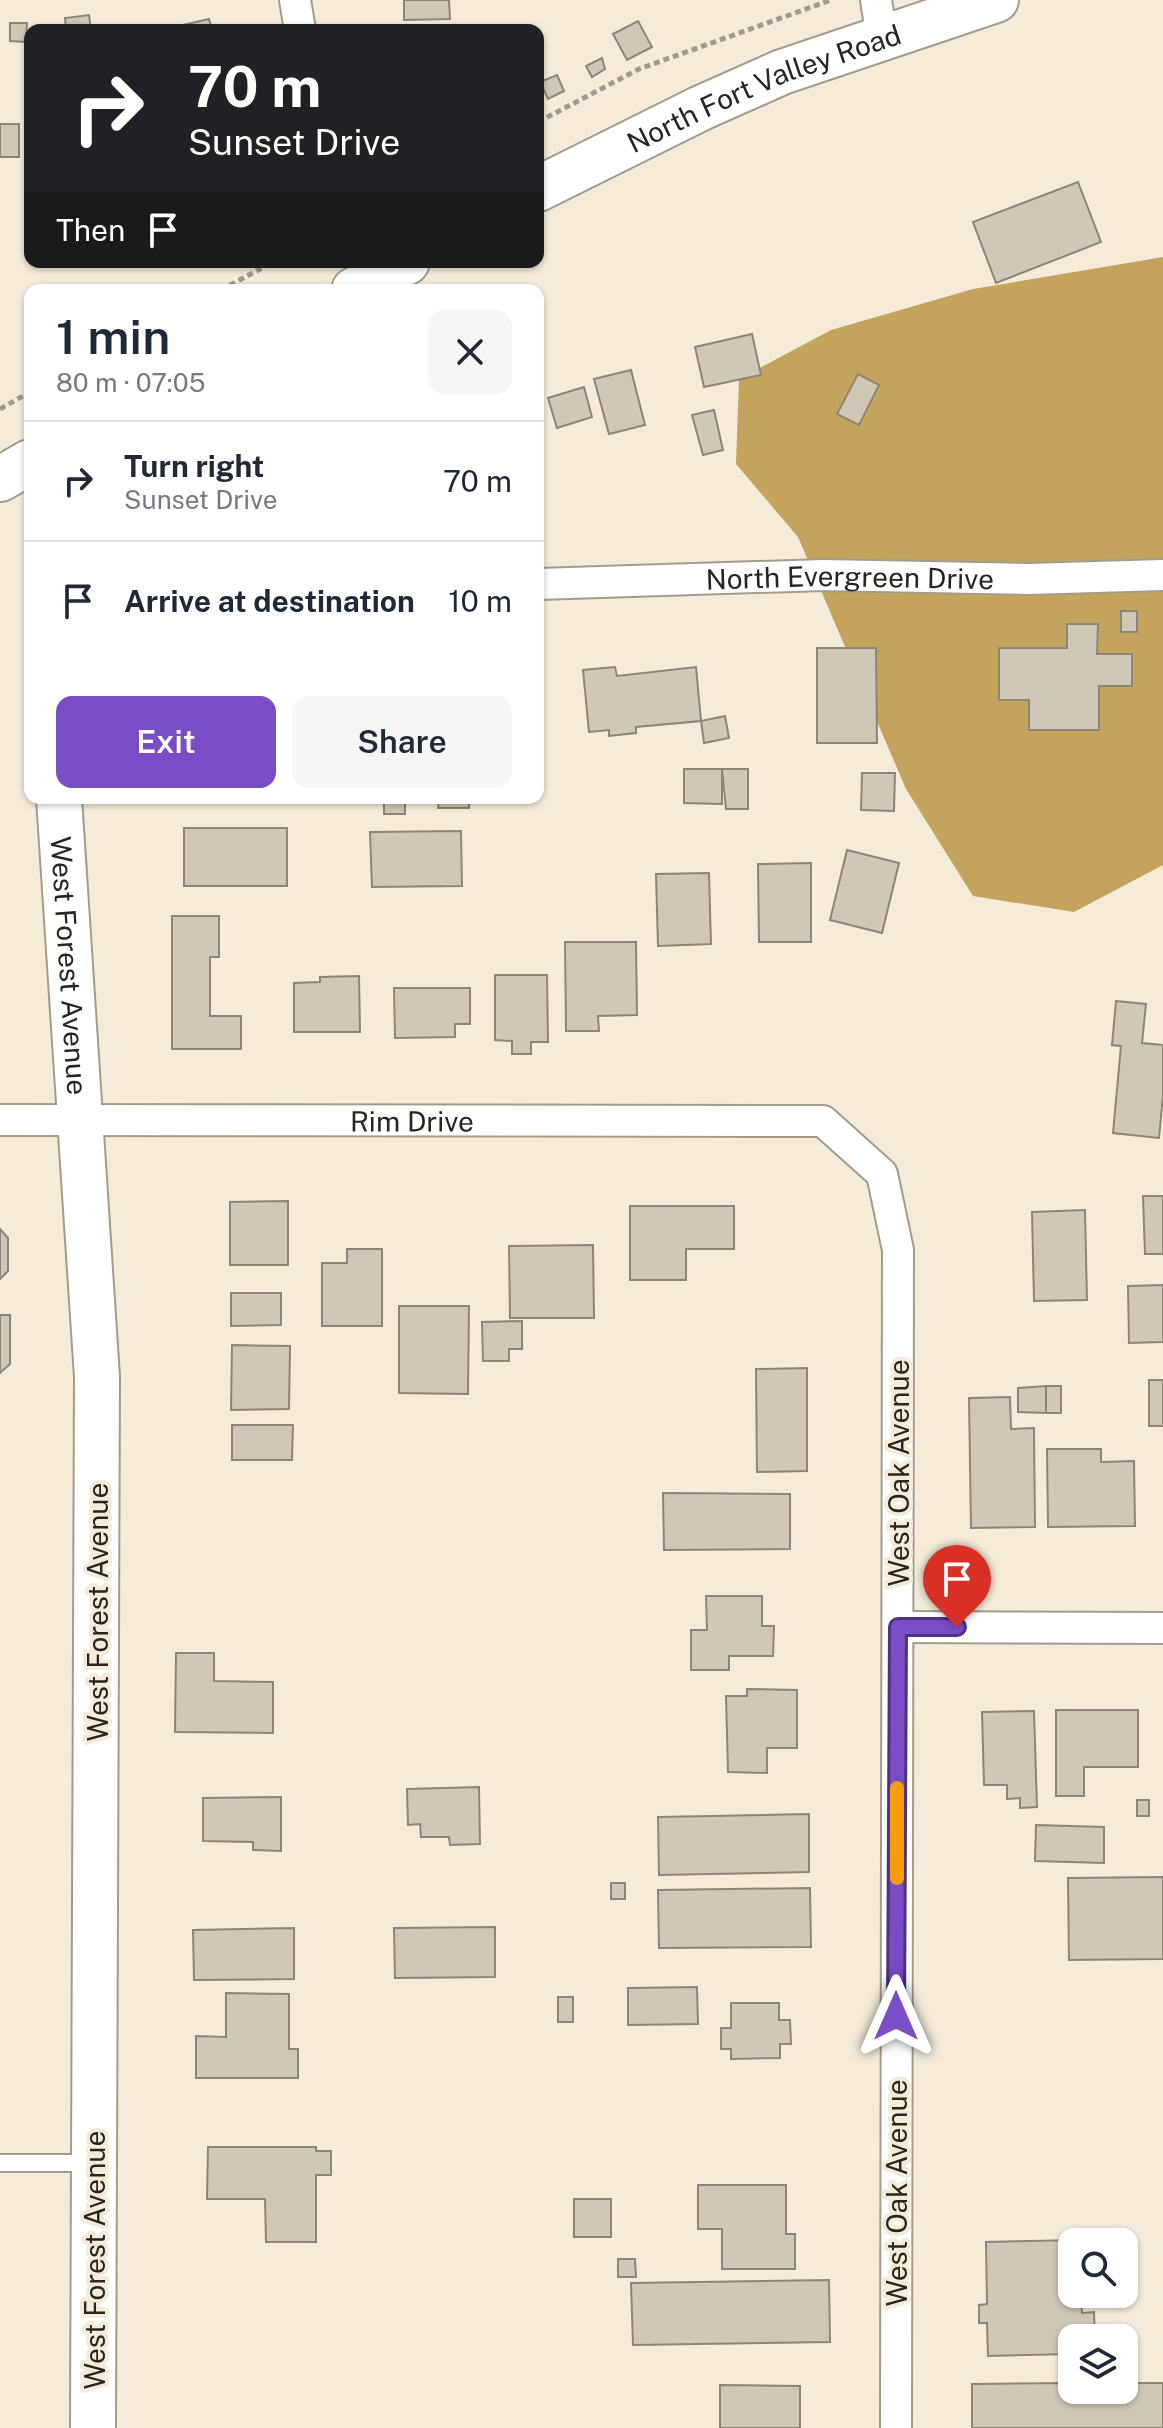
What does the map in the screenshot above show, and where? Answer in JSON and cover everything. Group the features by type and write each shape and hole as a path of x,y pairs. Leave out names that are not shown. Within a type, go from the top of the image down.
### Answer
{"main road":[{"name":"North Fort Valley Road","path":"544,186 701,108 782,72 879,19 996,0"},
{"path":"366,284 397,268"},
{"path":"0,479 24,465"},
{"name":"West Forest Avenue","path":"59,804 97,1377 93,2428"}],"street":[{"path":"295,0 299,24"},
{"name":"North Evergreen Drive","path":"544,584 823,575 1029,579 1163,575"},
{"name":"Rim Drive","path":"0,1120 823,1121"},
{"name":"West Oak Avenue","path":"823,1121 882,1174 898,1250 896,2428"},
{"path":"898,1627 1163,1628"}],"lane":[{"path":"0,2163 95,2163"}],"path":[{"path":"544,119 639,69 831,0"},
{"path":"232,284 262,268"},
{"path":"0,409 24,395"}],"shaded area":[{"path":"1163,257 1163,865 1074,912 973,896 906,789 798,537 736,464 739,379 831,330 973,289"}],"building":[{"path":"404,0 449,0 450,19 404,20"},
{"path":"89,15 90,24 66,24 65,18"},
{"path":"209,19 210,24 187,24"},
{"path":"638,21 652,47 627,60 613,34"},
{"path":"10,23 27,23 24,24 24,42 10,41"},
{"path":"602,58 605,69 592,77 586,66"},
{"path":"557,75 564,91 548,99 544,80"},
{"path":"0,124 19,124 19,157 0,157"},
{"path":"1078,182 1101,242 996,283 973,222"},
{"path":"752,334 761,375 704,387 695,347"},
{"path":"631,370 645,425 609,434 594,379"},
{"path":"858,374 879,385 859,425 837,414"},
{"path":"584,387 592,417 557,428 548,398"},
{"path":"714,410 723,450 703,455 692,415"},
{"path":"1121,611 1137,611 1137,632 1121,632"},
{"path":"1067,624 1098,624 1097,654 1132,654 1132,686 1099,686 1099,730 1029,730 1029,700 999,700 999,648 1067,648"},
{"path":"817,648 876,648 877,743 817,743"},
{"path":"615,667 617,676 696,667 701,721 636,727 636,733 609,736 609,730 589,732 583,670"},
{"path":"725,716 729,738 704,743 701,721"},
{"path":"684,769 722,769 722,804 684,803"},
{"path":"722,769 748,769 748,809 726,809"},
{"path":"862,773 895,773 894,811 861,810"},
{"path":"384,804 405,804 405,814 384,814"},
{"path":"438,804 469,804 469,808 438,808"},
{"path":"184,828 287,828 287,886 184,886"},
{"path":"461,831 462,886 372,887 370,832"},
{"path":"847,850 899,863 882,933 830,920"},
{"path":"811,863 811,942 759,942 758,864"},
{"path":"709,873 711,944 658,946 656,874"},
{"path":"172,916 219,916 219,957 210,957 210,1016 241,1016 241,1049 172,1049"},
{"path":"565,942 636,942 637,1015 598,1016 599,1031 566,1031"},
{"path":"495,975 547,975 548,1042 531,1042 531,1054 512,1054 512,1041 495,1040"},
{"path":"359,976 360,1032 294,1032 294,983 320,982 320,977"},
{"path":"394,988 470,988 470,1024 455,1024 455,1037 395,1038"},
{"path":"1116,1001 1146,1004 1142,1043 1163,1045 1159,1138 1113,1133 1121,1046 1112,1045"},
{"path":"1143,1196 1163,1196 1163,1254 1145,1254"},
{"path":"288,1201 288,1265 230,1265 230,1202"},
{"path":"630,1206 734,1206 734,1249 686,1249 686,1280 630,1280"},
{"path":"1085,1210 1087,1300 1034,1301 1032,1212"},
{"path":"0,1229 8,1238 8,1271 0,1279"},
{"path":"593,1245 594,1318 510,1318 509,1246"},
{"path":"347,1249 382,1249 382,1326 322,1326 322,1263 347,1263"},
{"path":"1163,1285 1163,1342 1129,1343 1128,1286"},
{"path":"231,1293 281,1293 281,1325 231,1326"},
{"path":"399,1306 469,1306 468,1394 399,1393"},
{"path":"0,1315 10,1315 10,1364 0,1373"},
{"path":"522,1321 522,1349 509,1349 509,1361 483,1361 482,1322"},
{"path":"232,1345 290,1346 289,1409 231,1410"},
{"path":"807,1368 807,1471 757,1472 756,1369"},
{"path":"1149,1380 1163,1380 1163,1426 1149,1426"},
{"path":"1046,1386 1061,1386 1061,1413 1046,1413"},
{"path":"1046,1386 1046,1413 1018,1412 1018,1388"},
{"path":"1010,1397 1011,1429 1034,1428 1035,1527 971,1528 969,1398"},
{"path":"232,1425 293,1425 292,1460 232,1460"},
{"path":"1047,1449 1101,1449 1101,1462 1134,1461 1135,1526 1048,1527"},
{"path":"663,1493 790,1494 790,1549 664,1550"},
{"path":"706,1596 762,1596 762,1626 774,1626 773,1656 729,1656 729,1670 691,1670 691,1630 707,1630"},
{"path":"176,1653 214,1653 214,1681 273,1682 273,1733 175,1732"},
{"path":"747,1689 797,1690 797,1748 767,1748 767,1773 728,1772 726,1696 747,1696"},
{"path":"1056,1710 1138,1710 1138,1767 1084,1767 1084,1796 1056,1796"},
{"path":"1034,1711 1037,1807 1020,1808 1020,1798 1007,1799 1007,1785 984,1785 982,1712"},
{"path":"479,1787 480,1844 450,1845 449,1837 421,1837 420,1824 408,1825 407,1789"},
{"path":"281,1797 281,1851 253,1850 253,1842 203,1841 203,1798"},
{"path":"1137,1800 1149,1800 1149,1816 1137,1816"},
{"path":"809,1814 809,1872 659,1875 658,1817"},
{"path":"1036,1825 1104,1827 1104,1863 1035,1861"},
{"path":"1163,1877 1163,1959 1069,1960 1068,1878"},
{"path":"611,1883 625,1883 625,1899 611,1899"},
{"path":"810,1888 811,1947 659,1948 658,1890"},
{"path":"495,1927 495,1977 395,1978 394,1928"},
{"path":"294,1928 294,1979 194,1980 193,1930"},
{"path":"697,1987 698,2024 628,2025 628,1988"},
{"path":"226,1993 289,1994 289,2049 298,2049 298,2078 196,2078 196,2036 226,2037"},
{"path":"558,1997 573,1997 573,2022 558,2022"},
{"path":"731,2003 779,2003 779,2020 790,2020 791,2044 780,2044 780,2058 731,2059 731,2049 721,2049 721,2028 731,2028"},
{"path":"208,2147 316,2147 316,2151 331,2151 331,2175 316,2175 316,2242 266,2242 265,2199 207,2199"},
{"path":"698,2185 786,2185 786,2234 795,2234 795,2269 722,2269 722,2229 698,2229"},
{"path":"574,2199 611,2199 611,2237 574,2237"},
{"path":"1058,2240 1058,2308 1082,2308 1082,2313 1094,2312 1094,2324 1058,2324 1058,2354 988,2356 987,2323 979,2323 979,2305 987,2304 986,2242"},
{"path":"618,2259 635,2259 636,2277 618,2277"},
{"path":"829,2280 830,2342 633,2345 631,2283"},
{"path":"1058,2383 1058,2404 1138,2404 1138,2383 1163,2383 1163,2428 972,2428 972,2384"},
{"path":"720,2385 800,2386 800,2428 720,2428"}],"slow traffic":[{"path":"897,1788 897,1878"}],"route":[{"path":"896,2016 898,1627 957,1627"}]}
